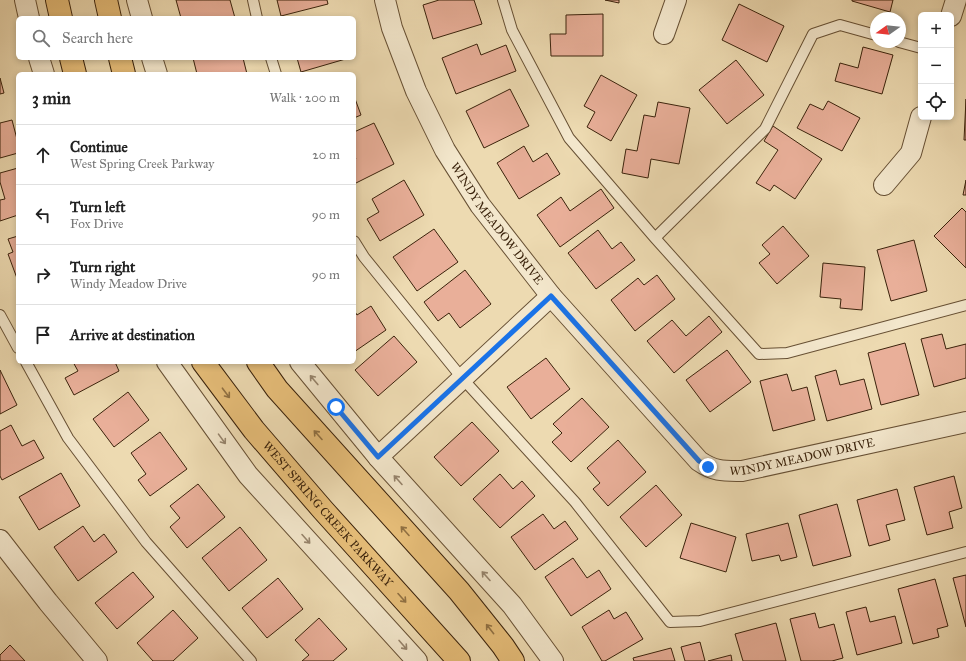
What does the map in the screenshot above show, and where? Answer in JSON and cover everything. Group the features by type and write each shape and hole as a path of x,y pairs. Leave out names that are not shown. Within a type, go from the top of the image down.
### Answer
{"main road":[{"path":"57,0 61,16"},
{"path":"106,0 110,16"},
{"path":"72,60 74,72"},
{"path":"120,60 124,72"},
{"name":"WEST SPRING CREEK PARKWAY","path":"204,364 254,430 323,510 459,661"},
{"path":"259,364 277,390 459,591 503,646 513,661"}],"street":[{"path":"25,0 29,16"},
{"path":"137,0 141,16"},
{"name":"WINDY MEADOW DRIVE","path":"385,0 392,28 416,90 445,150 480,205 551,296 699,461 708,467 721,471 742,471 966,422"},
{"path":"664,34 676,0"},
{"path":"952,12 956,0"},
{"path":"40,60 43,72"},
{"path":"153,60 156,72"},
{"path":"884,185 911,153 920,120"},
{"path":"378,457 551,296"},
{"path":"168,364 248,475 417,661"},
{"path":"302,364 378,457 512,605 553,661"},
{"path":"0,540 48,602 97,661"}],"lane":[{"path":"253,0 257,16"},
{"path":"504,0 512,30 569,138 655,238 759,354 787,353 966,305"},
{"path":"655,238 765,129 813,34 840,25 870,33"},
{"path":"906,44 918,47"},
{"path":"272,60 275,72"},
{"path":"356,244 364,257 462,378 575,502 670,622 700,621 966,552"},
{"path":"0,315 16,344"},
{"path":"27,364 68,438 141,536 251,661"}],"building":[{"path":"176,0 230,0 234,16 180,16"},
{"path":"277,0 327,0 328,4 281,16"},
{"path":"439,0 474,0 482,24 433,39 423,5"},
{"path":"605,0 619,0 619,3"},
{"path":"852,0 893,0 890,12"},
{"path":"739,4 784,26 767,62 722,40"},
{"path":"603,14 603,56 551,56 550,34 566,34 566,15"},
{"path":"477,44 481,55 506,45 516,71 456,94 442,58"},
{"path":"863,47 893,55 882,94 835,81 840,63 858,68"},
{"path":"194,60 244,60 246,72 196,72"},
{"path":"298,60 342,60 301,72"},
{"path":"736,60 764,95 727,124 699,90"},
{"path":"601,75 637,95 611,141 587,127 595,112 584,106"},
{"path":"0,78 4,93 0,94"},
{"path":"510,89 529,126 484,148 466,111"},
{"path":"966,99 966,140 964,140"},
{"path":"356,101 361,115 356,117"},
{"path":"828,101 860,118 842,151 797,128 810,104 823,110"},
{"path":"658,102 690,108 679,164 651,159 648,178 622,173 626,149 637,151 644,115 655,117"},
{"path":"12,120 16,135 16,154 0,158 0,123"},
{"path":"374,123 394,164 356,183 356,159 356,131"},
{"path":"773,126 822,159 795,199 774,185 770,191 756,183 778,150 764,141"},
{"path":"524,146 533,162 547,153 560,174 519,199 497,163"},
{"path":"16,169 16,216 0,221 0,200 5,199 0,182 0,173"},
{"path":"404,180 424,215 380,241 367,219 379,212 372,199"},
{"path":"966,180 966,195 963,195"},
{"path":"601,189 614,208 560,247 537,215 561,197 570,211"},
{"path":"962,208 966,212 966,268 934,236"},
{"path":"783,226 809,256 777,284 759,263 770,254 762,245"},
{"path":"434,229 458,262 417,291 393,257"},
{"path":"598,230 612,249 621,242 635,260 596,289 568,253"},
{"path":"16,237 16,276 8,254 13,252 8,239"},
{"path":"914,240 927,291 891,301 877,250"},
{"path":"823,263 865,267 862,310 840,308 841,299 820,297"},
{"path":"465,270 491,304 460,328 449,313 438,321 424,302"},
{"path":"657,275 675,299 635,331 611,300 638,278 644,285"},
{"path":"371,306 386,330 356,351 356,313 357,315"},
{"path":"709,316 722,332 674,373 647,341 672,320 686,336"},
{"path":"942,334 946,349 966,344 966,378 934,387 921,339"},
{"path":"394,336 417,362 378,396 355,370"},
{"path":"905,343 919,395 881,405 868,353"},
{"path":"727,350 751,382 710,412 686,380"},
{"path":"546,358 570,389 531,419 507,387"},
{"path":"74,364 116,364 119,371 74,395 65,378 78,371"},
{"path":"0,370 17,405 0,414"},
{"path":"836,370 840,385 864,379 872,409 827,421 815,376"},
{"path":"787,374 792,391 807,387 815,420 773,431 760,381"},
{"path":"128,392 149,420 114,447 93,419"},
{"path":"582,398 609,427 571,462 552,442 562,433 553,424"},
{"path":"472,422 499,451 461,486 434,457"},
{"path":"11,425 22,446 34,440 44,458 2,480 0,476 0,431"},
{"path":"160,432 187,469 150,496 138,480 146,474 131,453"},
{"path":"618,440 646,472 608,506 593,489 600,483 587,468"},
{"path":"61,473 80,506 39,530 19,497"},
{"path":"500,474 513,489 522,481 535,496 500,528 473,499"},
{"path":"954,476 962,508 949,512 953,528 927,535 914,487"},
{"path":"198,484 225,517 187,548 170,527 180,518 170,506"},
{"path":"656,485 682,515 646,547 620,517"},
{"path":"897,489 905,520 886,525 890,540 869,546 857,500"},
{"path":"837,504 851,556 813,566 799,515"},
{"path":"543,514 554,529 565,521 578,539 535,570 511,537"},
{"path":"691,523 736,537 726,572 680,558"},
{"path":"788,523 797,557 781,561 779,555 752,561 746,534"},
{"path":"83,526 94,542 104,534 117,552 78,581 54,547"},
{"path":"240,527 267,560 229,591 202,558"},
{"path":"573,558 587,578 599,570 611,589 571,616 545,577"},
{"path":"133,572 154,597 117,629 95,603"},
{"path":"966,575 966,627 953,578"},
{"path":"278,578 303,609 267,638 242,608"},
{"path":"935,579 948,626 937,629 939,637 913,644 898,589"},
{"path":"866,607 870,622 895,616 902,643 857,655 846,612"},
{"path":"173,610 198,638 173,661 153,661 137,643"},
{"path":"609,610 614,619 626,612 643,639 605,661 602,661 582,627"},
{"path":"815,613 819,628 834,624 843,658 832,661 801,661 790,619"},
{"path":"319,618 347,649 333,661 302,661 309,655 295,640"},
{"path":"776,623 786,661 743,661 735,634"},
{"path":"700,642 705,661 685,661 681,647"},
{"path":"10,645 25,661 0,661 0,655"},
{"path":"671,648 675,661 634,661 633,658"},
{"path":"731,655 732,661 708,661"}],"route":[{"path":"336,407 378,457 551,296 699,461 708,467"}]}
